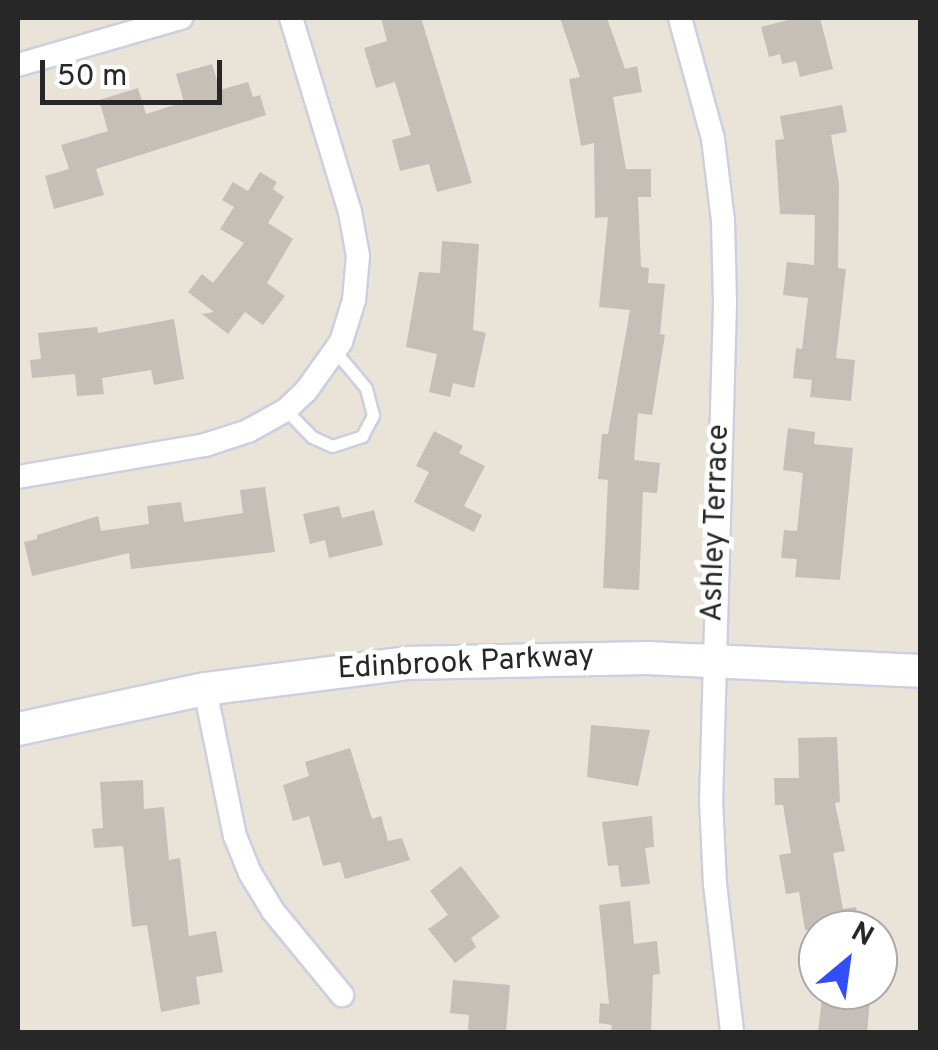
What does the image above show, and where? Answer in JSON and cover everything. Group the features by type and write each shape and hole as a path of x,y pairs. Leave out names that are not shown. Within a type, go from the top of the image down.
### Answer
{"street":[{"path":"18,65 181,18"},
{"path":"18,477 206,445 248,432 286,410 318,379 335,351 354,300 358,256 350,212 291,18"},
{"name":"Ashley Terrace","path":"680,18 712,139 722,221 725,303 712,659 715,884 732,1032"},
{"name":"Edinbrook Parkway","path":"18,730 205,689 342,668 446,660 712,659 920,671"},
{"path":"205,689 235,836 250,874 282,924 342,995"}],"lane":[{"path":"286,410 312,437 332,446 362,436 373,415 366,388 335,351"}],"building":[{"path":"381,18 421,18 472,183 437,192 429,164 400,171 392,140 411,135 395,82 376,88 364,48 387,41"},
{"path":"560,18 607,18 625,69 637,66 642,92 613,97 626,169 651,169 651,197 638,197 641,267 649,268 648,283 665,284 660,334 665,335 652,415 638,413 634,460 660,463 657,493 643,492 639,590 603,588 608,480 598,479 602,434 608,434 630,310 599,307 608,217 595,218 594,143 581,146 569,79 580,77"},
{"path":"796,18 820,18 833,69 800,77 796,61 782,64 780,54 769,57 761,27"},
{"path":"212,64 220,90 248,82 253,97 260,95 266,115 96,169 104,195 54,209 45,176 69,169 61,145 108,131 99,100 138,88 146,114 184,102 176,74"},
{"path":"842,105 847,132 831,135 839,184 838,268 846,269 836,358 855,360 851,401 810,397 812,380 793,378 796,348 802,349 808,298 783,295 787,262 814,265 815,215 780,214 775,140 784,139 780,116"},
{"path":"260,172 277,182 273,189 284,197 268,223 293,239 267,283 285,296 263,325 245,312 228,334 202,314 214,312 188,292 202,274 213,283 244,243 220,229 234,207 222,200 233,182 248,191"},
{"path":"442,241 479,244 473,330 486,333 474,388 453,383 450,397 429,392 437,354 406,347 419,272 440,273"},
{"path":"174,319 184,379 154,385 151,370 102,378 104,394 77,396 75,374 32,378 30,360 41,359 38,333 97,327 98,333"},
{"path":"788,428 815,432 814,444 853,448 840,580 795,577 797,559 781,558 784,530 797,531 803,473 783,470"},
{"path":"434,431 463,446 459,453 485,466 464,506 482,515 474,532 414,502 429,472 416,466"},
{"path":"265,487 275,552 131,569 129,553 32,576 24,542 37,539 37,535 98,516 101,531 149,524 147,506 181,502 184,522 243,513 240,490"},
{"path":"339,506 342,518 374,510 383,545 329,558 325,540 310,544 303,514"},
{"path":"591,725 650,730 638,786 587,777"},
{"path":"837,737 840,802 835,803 845,851 833,853 843,909 857,910 802,910 799,892 786,894 779,855 791,853 783,805 775,805 774,778 799,778 798,738"},
{"path":"350,748 372,819 381,816 388,841 402,838 410,860 345,879 340,862 323,866 309,816 293,821 283,785 309,776 305,762"},
{"path":"143,780 144,809 164,807 169,860 180,858 189,936 216,931 223,972 196,977 200,1004 161,1012 147,925 132,927 123,846 94,848 92,829 103,828 100,782"},
{"path":"652,816 654,847 645,848 650,884 621,887 618,865 608,866 602,822"},
{"path":"461,866 500,917 471,938 476,947 455,963 428,929 448,915 430,891"},
{"path":"630,901 634,944 657,941 660,974 653,975 651,1032 611,1032 612,1025 599,1023 600,1003 609,1004 599,905"},
{"path":"453,980 510,985 506,1032 468,1032 469,1015 450,1013"},
{"path":"821,1010 869,1010 867,1032 818,1032"}]}
